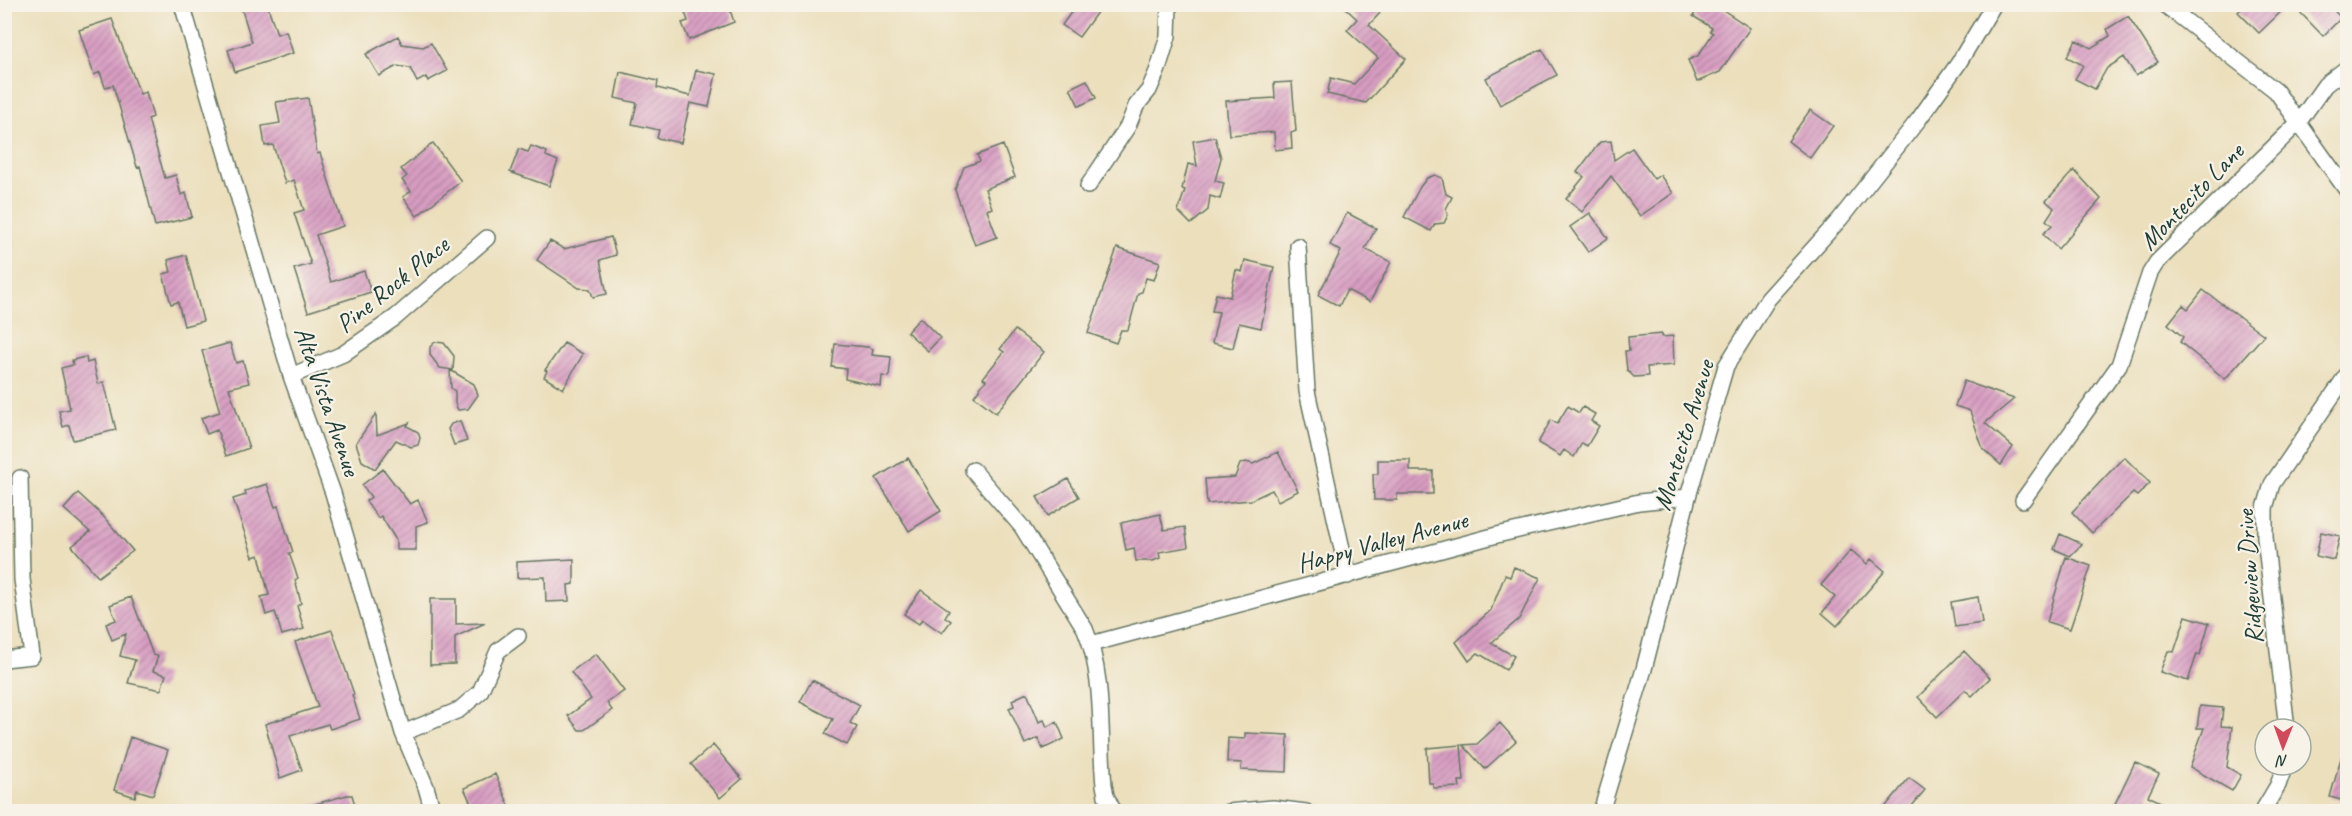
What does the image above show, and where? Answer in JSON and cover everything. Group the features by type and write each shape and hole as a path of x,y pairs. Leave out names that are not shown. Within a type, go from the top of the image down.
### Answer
{"street":[{"name":"Alta Vista Avenue","path":"182,4 291,375 333,493 404,733 426,787 433,812"},
{"path":"1088,186 1128,126 1136,106 1149,90 1168,36 1169,4"},
{"name":"Montecito Avenue","path":"1601,812 1647,658 1719,383 1738,345 1768,299 1840,219 1919,119 1958,64 1994,4"},
{"path":"2164,4 2263,80 2285,102 2348,192"},
{"name":"Montecito Lane","path":"2023,500 2120,365 2150,273 2157,262 2298,123 2325,85 2348,67"},
{"name":"Pine Rock Place","path":"291,375 343,354 387,324 487,238"},
{"path":"1298,246 1307,392 1348,576"},
{"name":"Ridgeview Drive","path":"2286,717 2265,537 2265,508 2272,484 2348,373"},
{"path":"973,470 1022,527 1077,612 1092,644 1099,688 1104,785 1106,796 1114,812"},
{"path":"4,659 32,656 22,579 20,478"},
{"name":"Happy Valley Avenue","path":"1092,644 1497,535 1639,502 1688,497"},
{"path":"404,733 459,710 480,692 498,651 518,636"},
{"path":"2262,812 2281,777"},
{"path":"1228,812 1273,808 1306,812"}],"building":[{"path":"240,4 267,4 277,34 286,31 293,53 235,72 228,50 252,42"},
{"path":"682,4 728,4 734,22 689,40 682,23 688,21"},
{"path":"1077,4 1103,4 1079,37 1062,25"},
{"path":"1341,4 1370,4 1380,13 1369,25 1406,59 1366,103 1327,94 1331,78 1354,84 1378,58 1347,30 1357,19"},
{"path":"1701,4 1714,4 1750,28 1720,72 1697,82 1688,60 1698,56 1713,33 1710,31 1712,28 1693,16"},
{"path":"2246,4 2289,4 2259,33 2238,12"},
{"path":"2292,4 2328,4 2341,18 2323,36"},
{"path":"2128,16 2158,62 2136,76 2124,57 2107,68 2095,89 2075,79 2083,65 2067,57 2076,40 2091,48 2110,36 2107,29"},
{"path":"112,19 140,94 146,92 153,117 148,119 165,178 176,175 181,195 186,193 192,217 155,226 140,166 137,167 113,85 105,87 100,72 94,75 79,30"},
{"path":"398,36 402,44 423,47 431,43 447,71 428,81 426,77 417,82 410,68 397,66 379,76 366,54"},
{"path":"1542,49 1557,75 1500,105 1486,78"},
{"path":"696,70 716,74 709,107 690,103 681,143 657,138 659,130 632,124 637,103 615,98 620,72 658,81 657,88 690,96"},
{"path":"1087,80 1096,98 1079,106 1070,88"},
{"path":"1292,82 1296,131 1291,133 1292,148 1275,150 1274,132 1229,135 1226,101 1275,98 1274,83"},
{"path":"308,98 317,154 320,153 343,226 316,235 331,282 364,271 371,292 308,312 294,269 311,264 294,213 304,210 294,180 285,183 273,145 265,146 262,126 280,123 276,102"},
{"path":"1810,110 1833,126 1810,158 1788,141"},
{"path":"1215,137 1221,158 1215,181 1224,183 1220,199 1210,196 1208,210 1191,224 1178,211 1185,190 1182,189 1188,164 1197,166 1193,141"},
{"path":"1611,141 1614,160 1632,148 1654,179 1660,175 1673,193 1640,216 1611,176 1582,212 1566,199 1584,177 1577,172 1600,142"},
{"path":"433,143 461,181 417,216 403,197 411,191 402,180 407,176 401,169"},
{"path":"1003,145 1015,177 985,189 992,208 987,210 997,237 975,245 955,190 964,167 980,161 977,155"},
{"path":"531,146 547,152 546,156 558,161 549,186 510,172 519,149 528,152"},
{"path":"2074,170 2101,199 2058,249 2043,234 2052,225 2046,220 2054,208 2046,201"},
{"path":"1435,175 1442,178 1446,194 1452,197 1446,209 1448,215 1444,223 1435,224 1431,231 1404,217 1420,187 1427,178"},
{"path":"1347,213 1376,228 1365,249 1391,262 1370,302 1347,290 1339,306 1318,295 1341,251 1330,245"},
{"path":"1590,213 1608,238 1588,252 1570,227"},
{"path":"611,237 616,255 600,260 607,294 593,297 590,289 579,288 537,260 550,241 564,249"},
{"path":"1117,248 1160,262 1154,280 1146,278 1142,292 1138,293 1128,330 1121,330 1116,343 1088,333"},
{"path":"186,255 203,321 184,326 178,302 171,304 163,274 171,272 168,260"},
{"path":"1245,260 1274,267 1261,328 1239,323 1233,348 1212,343 1219,312 1212,311 1216,294 1230,297 1236,270 1242,272"},
{"path":"2203,290 2264,335 2225,379 2180,342 2183,337 2168,324 2183,305 2188,309"},
{"path":"920,318 940,338 928,351 907,332"},
{"path":"1015,330 1044,352 996,413 974,396 986,380 983,378 1004,352 1000,349"},
{"path":"1662,334 1662,337 1673,336 1674,365 1647,367 1648,376 1634,377 1627,370 1625,351 1629,351 1628,337"},
{"path":"435,342 444,343 454,356 453,370 440,368 430,355 430,347"},
{"path":"230,343 236,363 243,361 249,383 229,388 249,448 226,456 217,430 207,434 201,418 220,412 202,351"},
{"path":"564,343 583,354 563,389 544,377 547,371 545,370"},
{"path":"835,344 868,347 873,349 872,355 891,357 889,377 882,376 881,387 845,379 846,369 832,367"},
{"path":"86,357 87,363 93,361 98,383 104,382 116,430 73,440 69,425 63,427 59,411 70,409 61,368 73,365 72,360"},
{"path":"450,370 474,384 478,395 468,409 458,410 455,403 455,391 451,388"},
{"path":"1964,381 2014,399 1985,423 2013,447 2001,465 1983,449 1970,411 1955,406"},
{"path":"1568,406 1579,413 1583,407 1595,414 1591,421 1599,426 1587,446 1582,443 1574,457 1564,450 1560,456 1538,443 1551,420 1557,424"},
{"path":"376,414 377,435 409,423 407,426 418,432 420,438 418,445 411,447 396,440 375,469 362,461 356,443"},
{"path":"460,421 467,441 454,445 448,429 451,424"},
{"path":"1278,452 1298,491 1278,501 1272,490 1251,500 1207,504 1205,479 1235,477 1240,464 1246,462 1253,464"},
{"path":"2124,457 2150,483 2137,496 2133,493 2092,533 2072,512"},
{"path":"908,458 941,511 909,531 876,478"},
{"path":"1378,460 1410,460 1410,471 1433,471 1433,494 1397,494 1397,500 1374,500 1373,474 1378,474"},
{"path":"383,469 410,504 418,500 428,522 416,526 416,550 396,550 396,540 381,516 378,518 366,501 371,497 362,485"},
{"path":"1068,479 1079,497 1048,516 1037,497"},
{"path":"267,484 275,507 278,506 293,552 289,553 298,578 295,580 301,603 297,606 304,629 282,635 275,612 266,615 261,597 269,595 259,555 253,557 233,499 246,495 245,491"},
{"path":"78,493 103,516 133,551 98,577 72,546 90,532 64,509"},
{"path":"1160,514 1164,530 1185,527 1188,547 1159,552 1160,558 1153,561 1136,561 1134,548 1126,550 1121,523"},
{"path":"2321,532 2340,536 2334,560 2316,556"},
{"path":"2060,534 2082,544 2070,556 2054,549"},
{"path":"1851,550 1867,564 1871,559 1885,571 1837,626 1822,613 1835,597 1821,585"},
{"path":"2066,557 2091,566 2070,629 2047,622"},
{"path":"574,559 574,584 568,585 569,601 546,602 545,577 517,578 517,562"},
{"path":"1514,567 1540,578 1519,619 1491,643 1514,656 1506,670 1478,653 1469,661 1456,642 1491,610 1505,575 1510,577"},
{"path":"921,590 949,610 945,617 951,621 942,633 922,619 919,624 904,614"},
{"path":"131,597 153,655 158,656 153,671 166,675 161,690 128,683 135,660 120,656 126,634 112,640 106,624 116,620 110,605"},
{"path":"1978,597 1982,623 1955,627 1951,602"},
{"path":"430,599 456,599 456,624 485,623 455,637 455,664 430,665"},
{"path":"2186,616 2209,623 2200,655 2197,654 2188,681 2160,672 2168,651 2174,652"},
{"path":"332,630 360,719 330,729 328,724 290,736 302,770 280,778 265,724 318,707 295,642"},
{"path":"1964,651 1990,678 1972,696 1965,690 1937,717 1918,697"},
{"path":"596,654 624,691 607,703 612,710 584,730 579,730 568,716 591,699 571,672"},
{"path":"812,680 860,705 850,723 857,727 847,745 825,734 833,719 800,702"},
{"path":"1027,693 1039,722 1044,720 1047,727 1057,722 1064,739 1043,749 1038,738 1025,744 1009,708 1014,706 1012,700"},
{"path":"2200,706 2223,708 2221,726 2232,727 2227,767 2241,775 2232,791 2190,767 2204,728 2197,728"},
{"path":"1500,723 1516,741 1485,769 1463,745 1477,744"},
{"path":"1245,733 1288,735 1287,772 1241,770 1242,763 1227,762 1228,738 1245,739"},
{"path":"130,737 168,750 153,795 137,790 135,797 114,790"},
{"path":"713,745 742,779 720,798 691,764"},
{"path":"1461,745 1464,781 1459,781 1460,787 1433,788 1433,783 1429,783 1427,748"},
{"path":"2343,751 2348,752 2348,802 2330,797"},
{"path":"2135,762 2159,774 2148,796 2181,812 2111,812"},
{"path":"495,774 512,812 475,812 464,788"},
{"path":"1909,778 1925,790 1907,812 1881,812"},
{"path":"352,795 357,812 304,812 304,807"}]}
